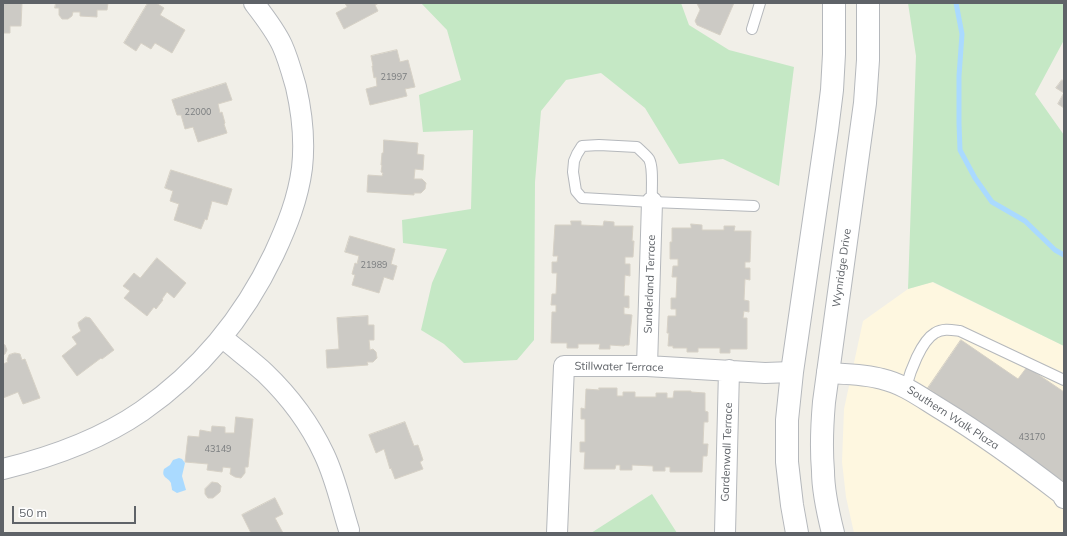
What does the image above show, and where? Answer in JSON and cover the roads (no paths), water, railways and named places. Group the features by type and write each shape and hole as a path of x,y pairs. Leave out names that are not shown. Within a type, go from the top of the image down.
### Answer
{"street":[{"path":"3,469 31,462 67,450 102,435 141,412 176,385 205,358 223,338 263,278 285,231 295,201 302,167 303,136 300,105 293,75 282,45 254,3"},
{"path":"797,533 787,462 787,420 806,268 832,90 834,3"},
{"name":"Wynridge Drive","path":"833,533 822,473 824,402 865,103 868,60 868,3"},
{"name":"Sunderland Terrace","path":"647,366 652,202"},
{"path":"223,338 265,373 289,399 308,424 324,454 336,484 349,530"},
{"name":"Stillwater Terrace","path":"557,533 564,366 647,366 765,373 792,372"},
{"name":"Gardenwall Terrace","path":"725,533 729,370"},
{"name":"Southern Walk Plaza","path":"827,373 854,374 882,378 906,387 1005,451 1062,494 1064,498"}],"lane":[{"path":"752,29 760,3"},
{"path":"652,202 652,173 649,159 637,148 600,145 582,146 574,161 572,172 576,191 582,198 652,202 754,206"},
{"path":"906,387 911,369 927,340 936,332 946,330 960,331 1064,380"}],"water":[{"path":"179,458 185,463 182,476 186,490 177,493 172,490 170,481 164,476 163,472 173,460"}],"waterway":[{"path":"956,3 962,34 959,76 960,150 975,178 992,202 1025,221 1055,250 1064,255"}]}
